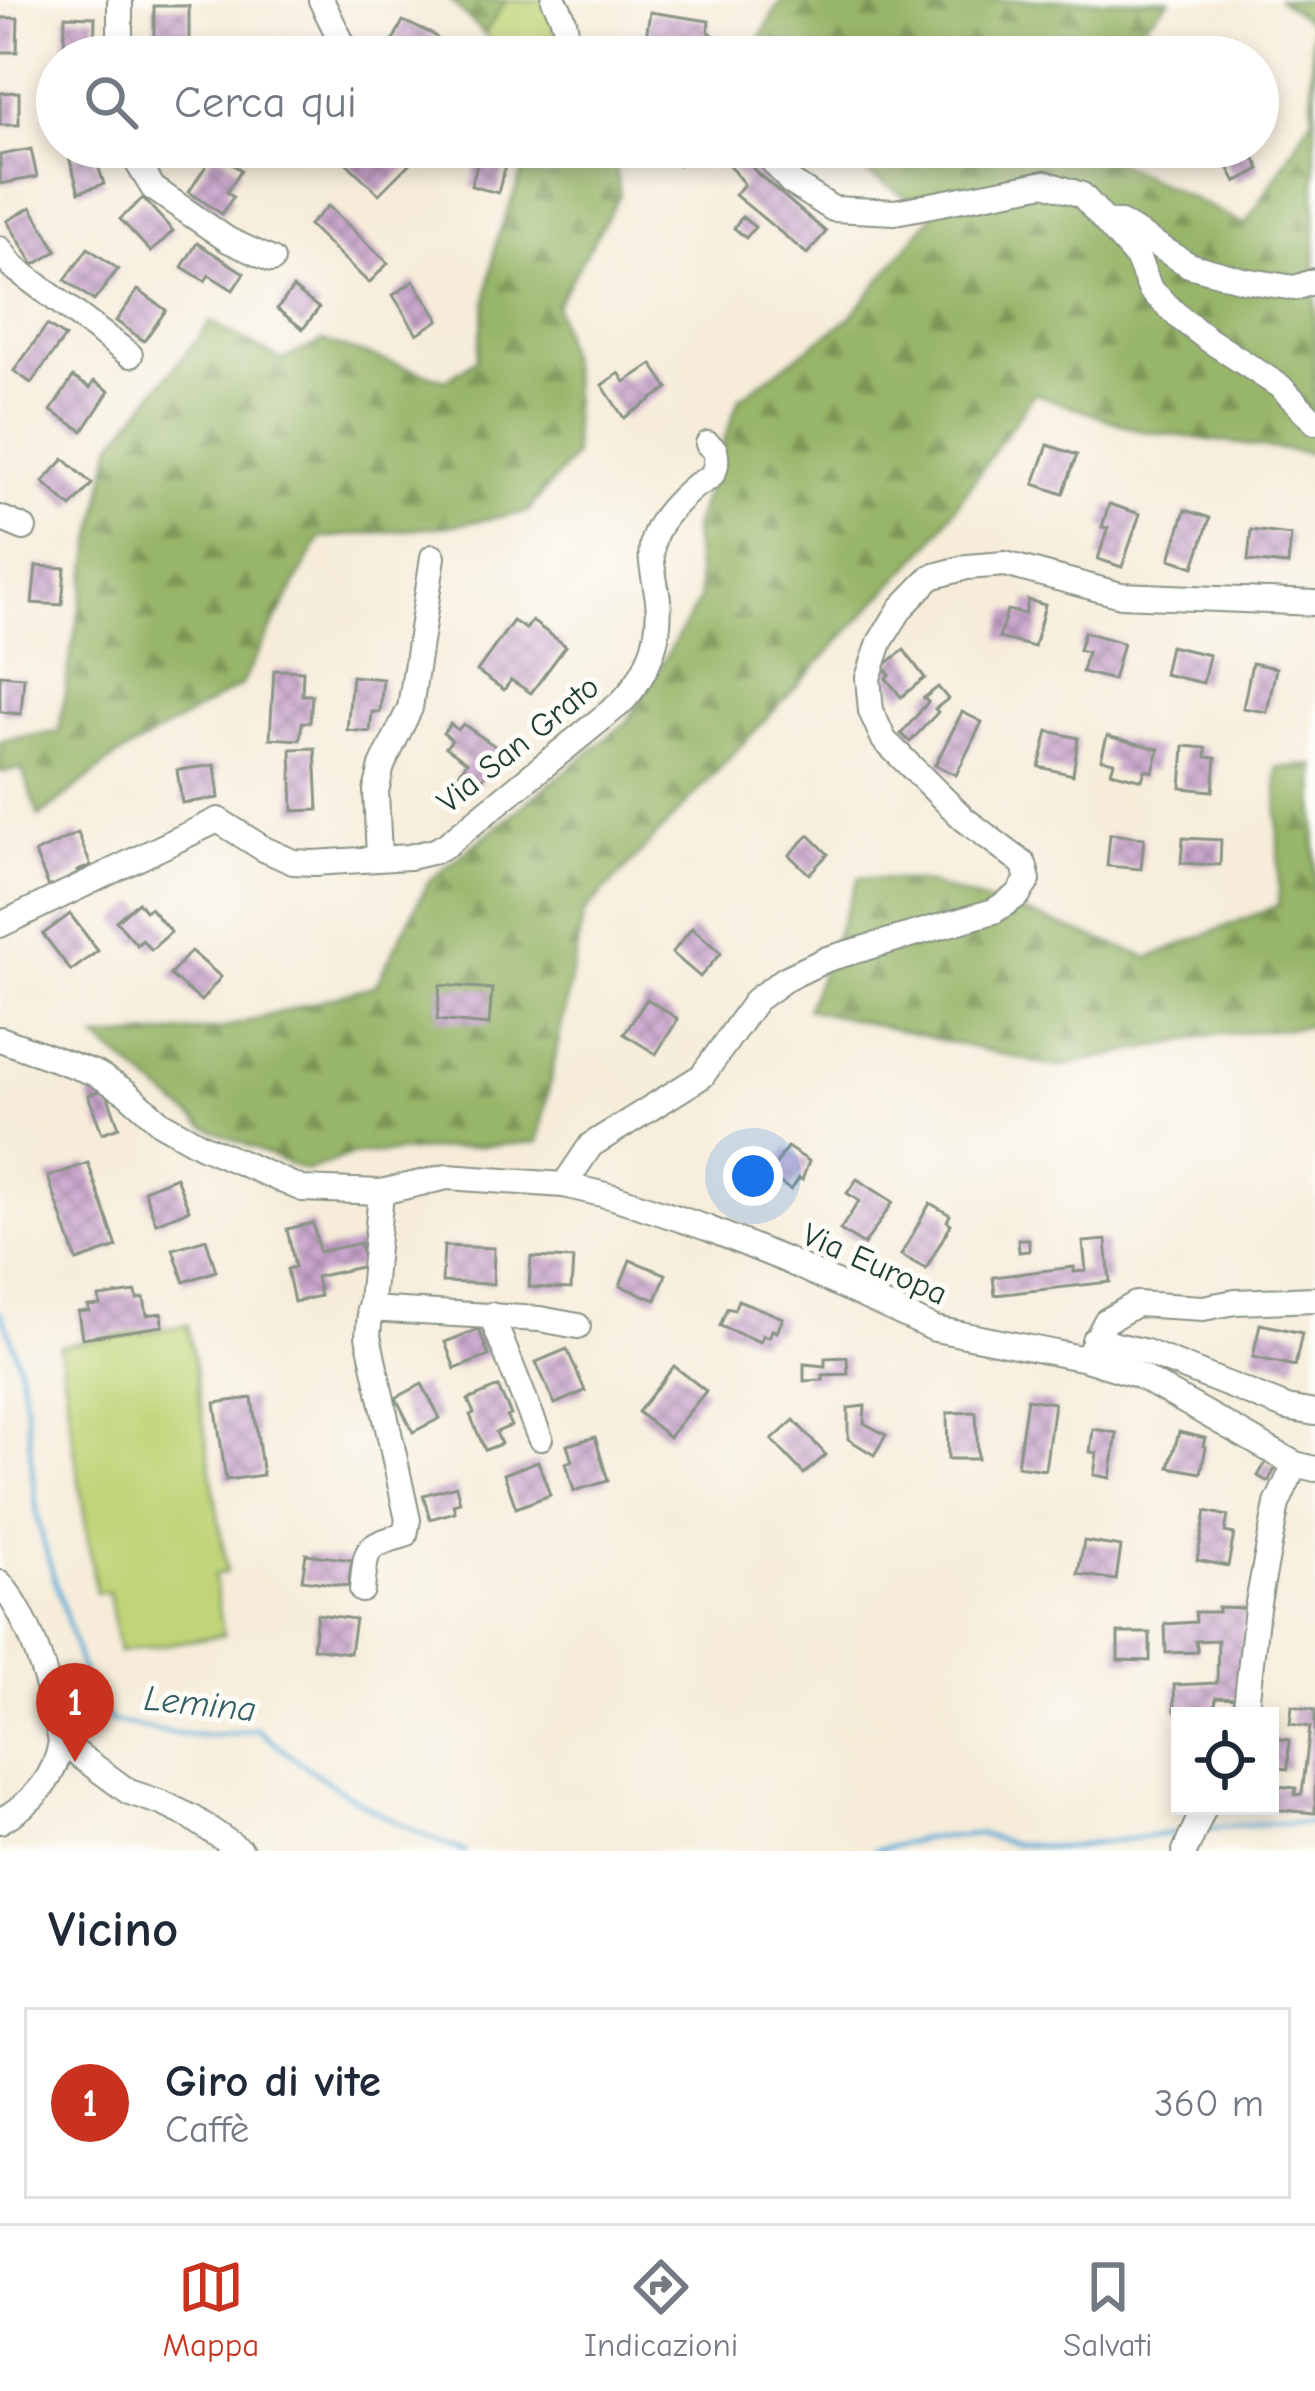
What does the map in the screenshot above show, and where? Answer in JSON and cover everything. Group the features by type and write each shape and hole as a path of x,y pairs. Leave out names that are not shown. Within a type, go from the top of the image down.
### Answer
{"street":[{"path":"120,0 120,36"},
{"path":"321,0 339,36"},
{"path":"554,0 566,22 565,36"},
{"path":"141,168 154,188 228,240 272,260"},
{"path":"779,168 791,182 833,209 895,212 1046,183 1082,195 1138,259 1150,289 1180,318 1281,387 1315,422"},
{"path":"1105,223 1120,223 1189,265 1207,270 1295,288 1315,281"},
{"path":"0,249 12,266 130,355"},
{"name":"Via San Grato","path":"0,925 218,820 292,862 409,857 446,845 629,694 650,661 656,638 658,604 650,547 670,511 712,475 716,450 708,444"},
{"path":"0,518 24,527"},
{"path":"379,857 376,791 382,766 410,708 433,557"},
{"path":"564,1185 591,1145 702,1076 756,1000 785,979 827,959 994,911 1018,895 1028,880 1024,864 964,819 884,740 871,711 868,678 880,642 901,608 932,577 967,567 1005,564 1120,596 1315,603"},
{"name":"Via Europa","path":"0,1039 97,1074 161,1123 302,1189 381,1192 447,1177 564,1185 614,1197 788,1261 935,1329 1090,1350 1305,1466"},
{"path":"362,1590 367,1552 373,1544 405,1535 408,1520 368,1336 381,1192"},
{"path":"1315,1299 1203,1308 1136,1304 1106,1321 1090,1350 1146,1352 1287,1408 1315,1414"},
{"path":"369,1309 540,1318 578,1326"},
{"path":"491,1315 540,1438"},
{"path":"1246,1707 1257,1608 1277,1504 1305,1466"},
{"path":"0,1583 10,1594 38,1654 61,1742 43,1789 0,1821"},
{"path":"61,1742 129,1792 193,1818 241,1851"},
{"path":"1185,1851 1200,1815"}],"green space":[{"path":"450,0 506,0 484,34"},
{"path":"506,0 546,0 556,30 554,36 484,34"},
{"path":"781,0 1170,0 1131,36 761,36"},
{"path":"1279,0 1315,0 1315,454 1138,430 1034,393 931,543 584,913 538,1142 351,1155 306,1171 203,1126 97,1039 221,1029 376,985 429,881 628,721 700,599 693,529 739,399 850,318 934,213 858,168 1129,168 1246,225 1313,116 1311,23"},
{"path":"560,168 616,168 620,195 556,305 572,380 574,456 527,512 448,526 320,538 241,685 113,759 39,817 22,769 0,772 0,740 59,732 112,445 211,322 282,360 323,341 446,380 477,359 496,242 522,173 556,177"},
{"path":"1315,765 1315,1026 1211,1035 1057,1067 807,1009 859,877 921,882 1149,958 1279,905 1277,768"},
{"path":"188,1325 227,1572 214,1575 223,1635 119,1652 109,1592 96,1593 59,1346"}],"building":[{"path":"154,6 189,6 189,36 154,36"},
{"path":"650,12 709,21 708,31 714,36 646,36"},
{"path":"65,16 95,17 95,36 65,36"},
{"path":"0,18 18,18 17,52 0,52"},
{"path":"403,21 435,36 395,36"},
{"path":"19,92 19,125 0,125 0,93"},
{"path":"31,149 37,177 0,184 0,155"},
{"path":"72,168 99,168 104,184 79,192"},
{"path":"205,168 241,170 227,192 233,197 222,214 189,192"},
{"path":"352,168 405,168 379,194"},
{"path":"476,168 505,168 498,193 471,186"},
{"path":"731,168 753,168 826,232 807,254 735,195 744,184"},
{"path":"1229,168 1260,168 1260,169 1236,182"},
{"path":"143,198 173,231 151,252 120,219"},
{"path":"328,206 388,263 369,283 309,225"},
{"path":"31,207 57,251 34,265 7,221"},
{"path":"742,217 755,227 746,238 734,228"},
{"path":"197,243 244,273 233,290 209,275 205,281 182,267"},
{"path":"88,248 118,269 94,301 65,280"},
{"path":"414,281 439,320 417,334 393,295"},
{"path":"293,288 319,308 303,329 277,309"},
{"path":"138,290 166,310 144,341 116,321"},
{"path":"47,325 65,337 31,383 14,371"},
{"path":"652,364 668,388 624,418 602,385 619,373 625,382"},
{"path":"73,377 90,388 94,381 109,391 83,431 51,411"},
{"path":"1048,445 1077,455 1063,494 1034,484"},
{"path":"64,459 92,484 71,507 43,482"},
{"path":"1109,504 1140,514 1122,567 1098,559 1108,528 1102,527"},
{"path":"1185,510 1210,518 1194,567 1170,559"},
{"path":"1251,530 1291,535 1288,565 1248,561"},
{"path":"36,566 65,568 62,605 32,603"},
{"path":"1028,600 1045,605 1034,647 999,638 1007,610 1025,614"},
{"path":"513,621 526,629 532,621 566,646 531,693 511,680 504,690 477,671"},
{"path":"1084,632 1123,643 1113,680 1082,672 1087,652 1079,650"},
{"path":"1170,646 1209,655 1203,683 1164,674"},
{"path":"904,650 925,678 901,697 883,666"},
{"path":"1252,663 1276,668 1267,712 1243,708"},
{"path":"274,670 303,671 302,695 312,695 310,722 302,722 300,740 270,738"},
{"path":"0,675 24,677 21,714 0,712"},
{"path":"352,676 383,679 380,712 372,712 370,732 347,730"},
{"path":"938,687 948,699 910,742 901,734 928,702 924,698"},
{"path":"962,712 982,722 956,775 935,765"},
{"path":"450,724 458,730 463,724 502,751 475,789 457,776 467,762 446,747 452,740 443,733"},
{"path":"1048,731 1078,738 1073,775 1039,767"},
{"path":"1107,736 1159,749 1153,772 1145,770 1142,780 1111,772 1114,762 1101,759"},
{"path":"1184,746 1206,748 1206,757 1216,758 1213,791 1181,788"},
{"path":"315,748 318,810 293,811 291,749"},
{"path":"215,765 219,798 182,803 177,770"},
{"path":"78,833 91,866 49,887 35,853"},
{"path":"1110,834 1144,838 1141,869 1107,866"},
{"path":"809,835 828,854 809,874 789,855"},
{"path":"1183,838 1221,840 1220,865 1181,863"},
{"path":"138,902 145,911 150,908 171,932 151,950 142,940 137,945 116,921"},
{"path":"70,914 98,951 71,971 43,934"},
{"path":"692,928 721,953 700,977 672,953"},
{"path":"191,951 221,977 201,1001 170,975"},
{"path":"440,985 492,989 489,1025 437,1020"},
{"path":"647,999 678,1019 656,1054 624,1034"},
{"path":"105,1089 119,1127 102,1133 88,1095"},
{"path":"787,1147 809,1161 802,1180 791,1190 769,1176"},
{"path":"88,1163 117,1247 77,1261 48,1177"},
{"path":"176,1177 189,1210 156,1223 144,1190"},
{"path":"857,1179 893,1202 864,1245 840,1230 859,1201 847,1193"},
{"path":"930,1203 950,1215 947,1221 951,1224 926,1269 901,1255"},
{"path":"313,1223 319,1252 360,1243 365,1266 316,1277 320,1296 294,1302 287,1269 295,1267 287,1229"},
{"path":"206,1239 216,1271 184,1282 173,1249"},
{"path":"1018,1239 1029,1239 1029,1251 1019,1252"},
{"path":"1106,1240 1110,1282 995,1295 993,1277 1074,1267 1074,1272 1086,1271 1083,1242"},
{"path":"444,1246 494,1248 493,1284 442,1282"},
{"path":"531,1257 573,1259 571,1289 529,1287"},
{"path":"630,1260 666,1274 656,1300 620,1286"},
{"path":"136,1292 137,1299 144,1298 147,1315 162,1313 163,1326 82,1338 78,1312 100,1305 99,1297"},
{"path":"738,1300 783,1318 777,1332 763,1335 760,1342 720,1326 727,1308 734,1310"},
{"path":"1260,1324 1302,1333 1295,1366 1253,1357"},
{"path":"479,1329 489,1356 455,1369 445,1342"},
{"path":"567,1349 585,1391 555,1404 536,1362"},
{"path":"847,1357 848,1374 804,1381 804,1364 825,1366 825,1358"},
{"path":"674,1366 706,1391 669,1437 638,1412"},
{"path":"422,1384 440,1418 413,1432 396,1398"},
{"path":"498,1387 511,1426 496,1432 501,1444 485,1450 468,1400"},
{"path":"252,1398 263,1475 226,1480 215,1403"},
{"path":"1027,1399 1054,1403 1045,1470 1017,1466"},
{"path":"865,1406 864,1423 886,1435 874,1455 848,1439 848,1408"},
{"path":"976,1412 978,1459 948,1459 947,1413"},
{"path":"794,1420 826,1455 804,1474 772,1440"},
{"path":"1093,1429 1117,1433 1110,1478 1094,1475"},
{"path":"1179,1432 1205,1438 1201,1473 1169,1467"},
{"path":"595,1437 608,1481 574,1491 566,1463 572,1461 567,1445"},
{"path":"538,1461 550,1495 516,1508 504,1474"},
{"path":"1266,1462 1276,1467 1268,1482 1258,1476"},
{"path":"456,1486 460,1502 453,1504 455,1512 430,1519 423,1495"},
{"path":"1206,1511 1228,1516 1225,1532 1234,1534 1228,1566 1197,1560"},
{"path":"1084,1541 1121,1547 1116,1580 1078,1574"},
{"path":"306,1554 352,1560 348,1586 302,1580"},
{"path":"1218,1607 1245,1608 1238,1698 1216,1697 1215,1707 1175,1707 1174,1685 1217,1683 1218,1640 1196,1641 1198,1652 1166,1653 1165,1624 1196,1622 1195,1612 1218,1612"},
{"path":"317,1614 355,1619 350,1653 313,1648"},
{"path":"1118,1633 1150,1633 1150,1661 1118,1660"},
{"path":"1292,1706 1315,1710 1315,1813 1279,1810 1279,1786 1296,1788 1295,1795 1302,1794 1310,1727 1290,1724"},
{"path":"1279,1739 1289,1740 1288,1769 1279,1768"}],"waterway":[{"name":"Lemina","path":"0,1312 23,1385 43,1540 83,1672 111,1721 200,1735 257,1729 355,1799 465,1851"},
{"name":"Lemina","path":"1207,1829 1315,1823"},
{"name":"Lemina","path":"874,1851 920,1839 978,1834 1015,1844 1061,1848 1184,1832"}],"place":[{"name":"Giro di vite","path":"75,1762"}]}
